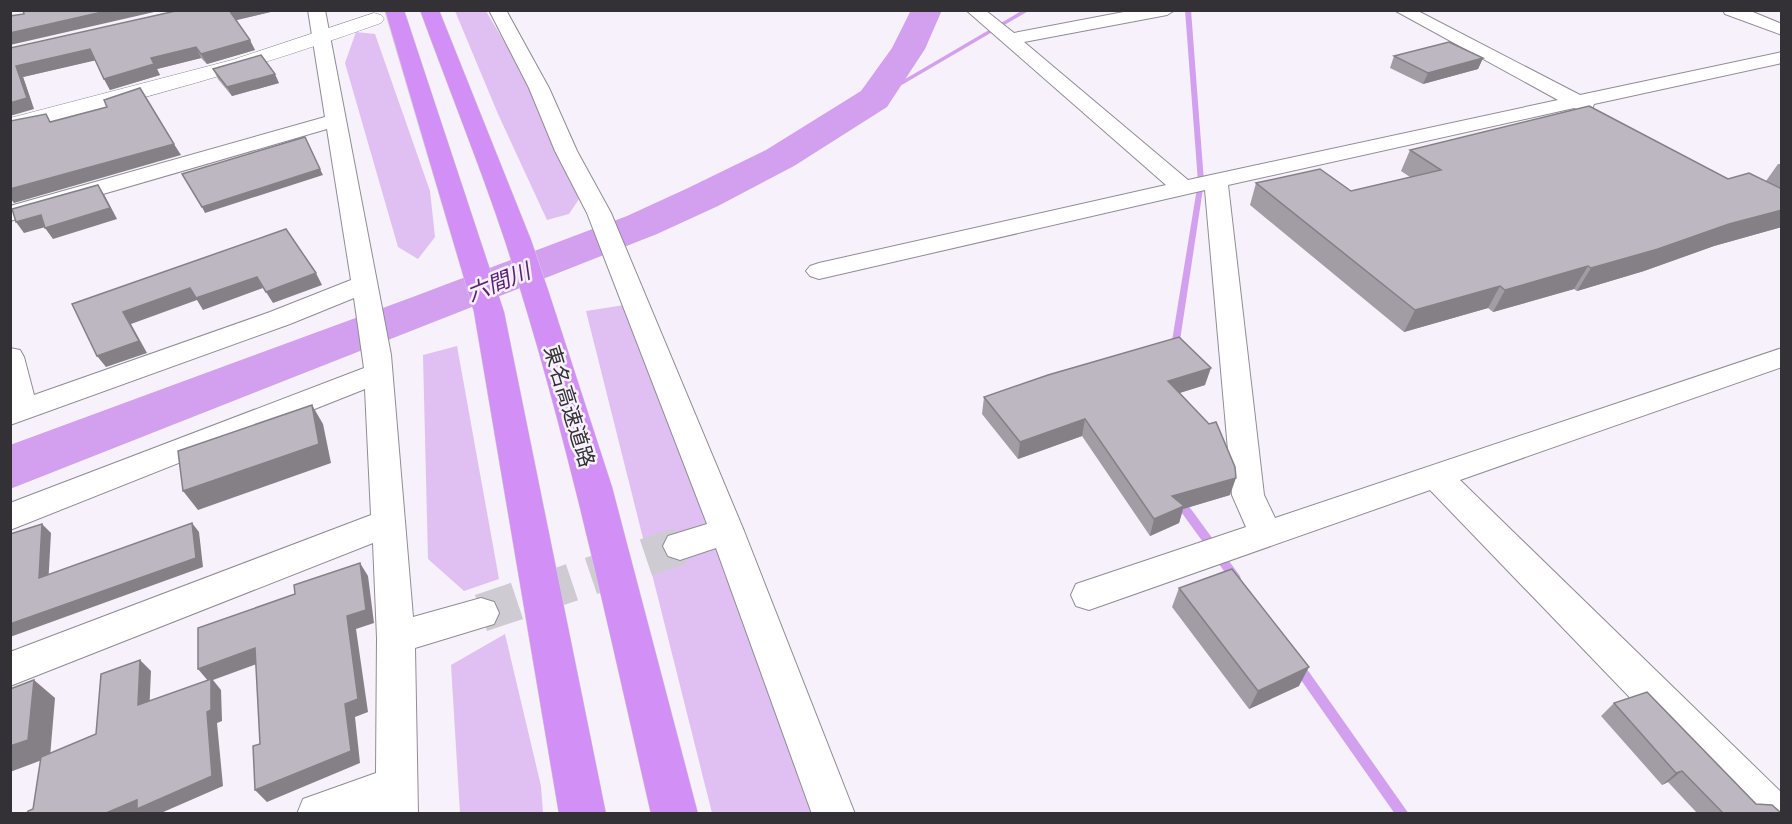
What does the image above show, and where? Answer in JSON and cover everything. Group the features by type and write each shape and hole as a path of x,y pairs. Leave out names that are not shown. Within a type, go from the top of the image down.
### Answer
{"highway":[{"name":"東名高速道路","path":"429,10 518,240 535,293 594,487 675,813"},
{"path":"384,15 472,257 489,312 584,813"}],"street":[{"path":"316,10 378,364 396,638 397,800 318,813"},
{"path":"497,10 539,88 566,151 599,213 727,531 834,813"},
{"path":"1009,38 1167,10"},
{"path":"1402,10 1608,118"},
{"path":"1731,10 1782,30"},
{"path":"975,12 1009,38 1183,188"},
{"path":"10,125 203,76 320,39 384,15"},
{"path":"819,271 1183,188 1782,57"},
{"path":"10,214 335,120"},
{"path":"1216,181 1248,495 1266,535"},
{"path":"10,357 17,413 280,318 367,292"},
{"path":"1089,595 1782,357"},
{"path":"10,517 378,364"},
{"path":"1436,476 1772,813"},
{"path":"10,669 390,522"},
{"path":"680,546 727,531"},
{"path":"396,638 481,613"}],"shaded area":[{"path":"455,11 486,11 541,104 579,199 569,214 547,220 498,114"},
{"path":"356,32 375,34 430,191 435,237 418,259 398,247 345,63"},
{"path":"624,305 819,813 712,813 586,311"},
{"path":"457,346 499,579 464,591 428,559 423,355"},
{"path":"505,634 541,786 543,813 460,813 451,665"}],"building":[{"path":"23,10 111,10 10,33 10,16 24,14"},
{"path":"180,10 229,10 250,40 201,54 196,47 151,58 154,64 104,79 90,49 16,66 27,98 10,103 10,48"},
{"path":"1449,42 1483,58 1428,73 1394,56"},
{"path":"261,55 275,74 227,87 213,69"},
{"path":"140,88 174,144 10,189 10,121 46,114 50,122 107,107 104,100"},
{"path":"1589,106 1728,179 1749,173 1782,189 1782,210 1729,224 1658,249 1591,268 1588,266 1505,290 1500,286 1415,310 1256,183 1320,169 1351,191 1441,170 1410,150"},
{"path":"305,137 320,169 202,207 182,174"},
{"path":"98,185 110,208 45,228 41,215 16,222 12,209"},
{"path":"286,229 316,273 266,292 257,277 196,298 190,288 123,312 139,341 97,356 72,304"},
{"path":"1179,337 1211,368 1168,381 1209,424 1216,422 1235,467 1236,478 1172,496 1184,506 1154,519 1085,419 1020,442 984,397 1048,375"},
{"path":"312,405 319,444 183,491 178,451"},
{"path":"192,523 196,558 10,624 10,534 42,524 39,578"},
{"path":"360,563 366,610 347,616 358,699 345,704 351,751 255,790 253,746 260,744 255,648 198,669 198,628 295,594 294,585"},
{"path":"1232,569 1309,667 1258,691 1179,588"},
{"path":"140,660 138,705 211,679 211,710 207,712 212,776 137,809 137,800 106,813 27,813 33,809 41,757 96,734 101,674"},
{"path":"34,680 28,740 10,746 10,689"},
{"path":"1647,692 1756,804 1772,805 1781,813 1723,813 1682,771 1676,773 1614,703"}],"waterway":[{"name":"六間川","path":"10,468 642,225 703,197 780,158 874,99 908,49 927,10"},
{"path":"874,99 1028,10"},
{"path":"1175,347 1201,182 1188,10"},
{"path":"1183,499 1183,506 1236,579"},
{"path":"1298,666 1403,814"}],"tunnel":[{"path":"481,613 680,546"}]}
